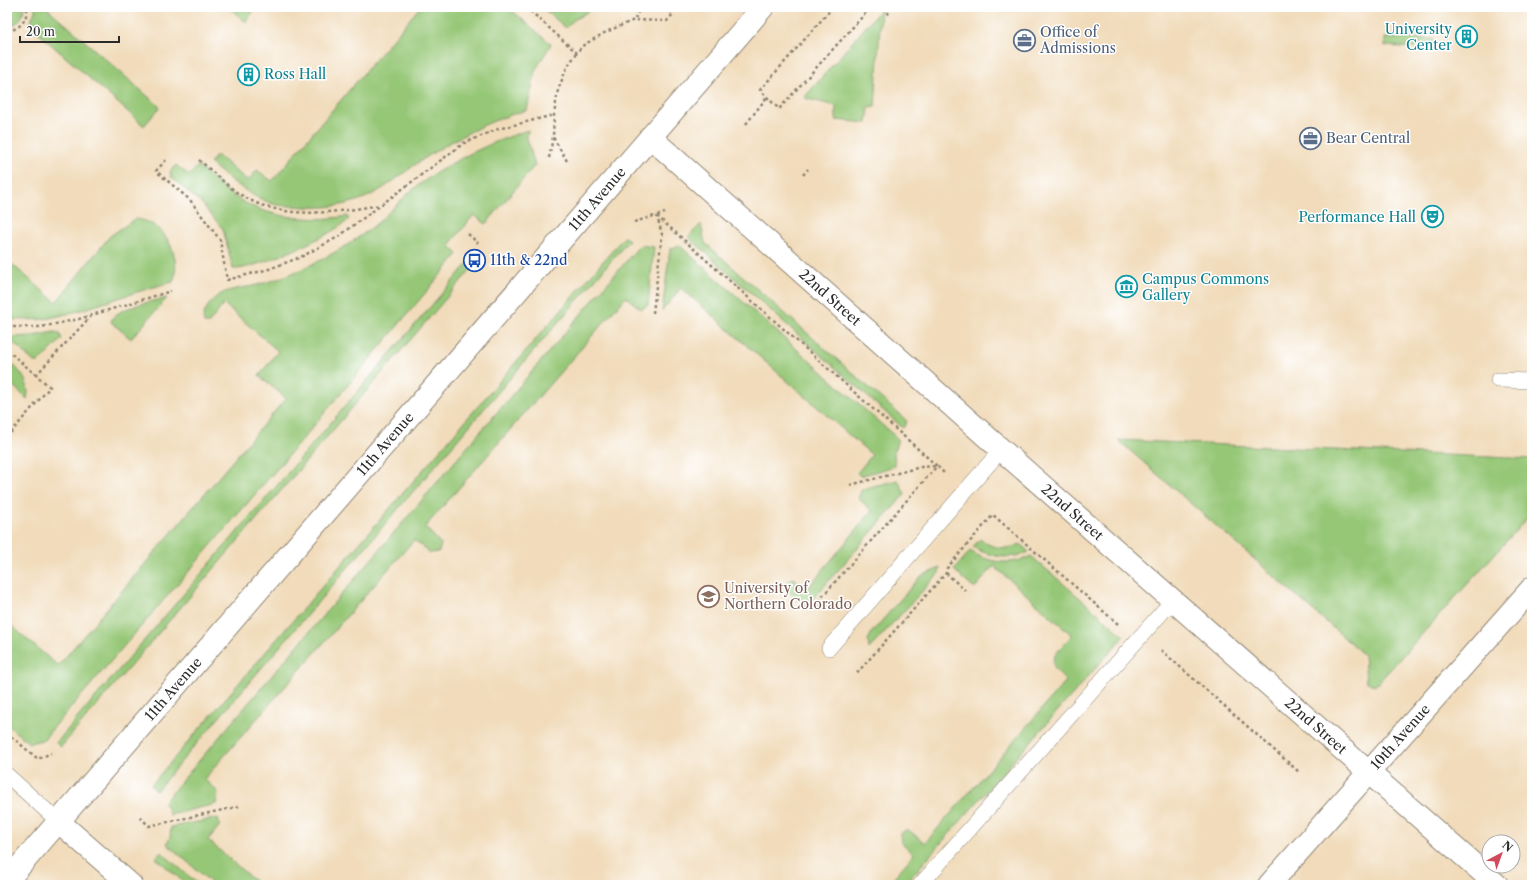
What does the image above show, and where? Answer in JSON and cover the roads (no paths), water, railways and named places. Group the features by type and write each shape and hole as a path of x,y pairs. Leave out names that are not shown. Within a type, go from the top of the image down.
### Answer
{"street":[{"name":"11th Avenue","path":"7,882 58,821 763,7"},
{"name":"22nd Street","path":"650,137 1001,450 1370,771 1497,885"},
{"name":"10th Avenue","path":"1269,885 1532,588"},
{"path":"58,821 131,885"}],"lane":[{"path":"1498,380 1532,381"},
{"path":"829,648 1001,450"},
{"path":"920,885 1173,600"},
{"path":"7,775 58,821"}],"place":[{"name":"University Center","path":"1467,37"},
{"name":"Office of Admissions","path":"1024,40"},
{"name":"Ross Hall","path":"248,74"},
{"name":"Bear Central","path":"1310,138"},
{"name":"Performance Hall","path":"1432,217"},
{"name":"11th & 22nd","path":"475,260"},
{"name":"Campus Commons Gallery","path":"1127,287"},
{"name":"University of Northern Colorado","path":"709,596"}]}
